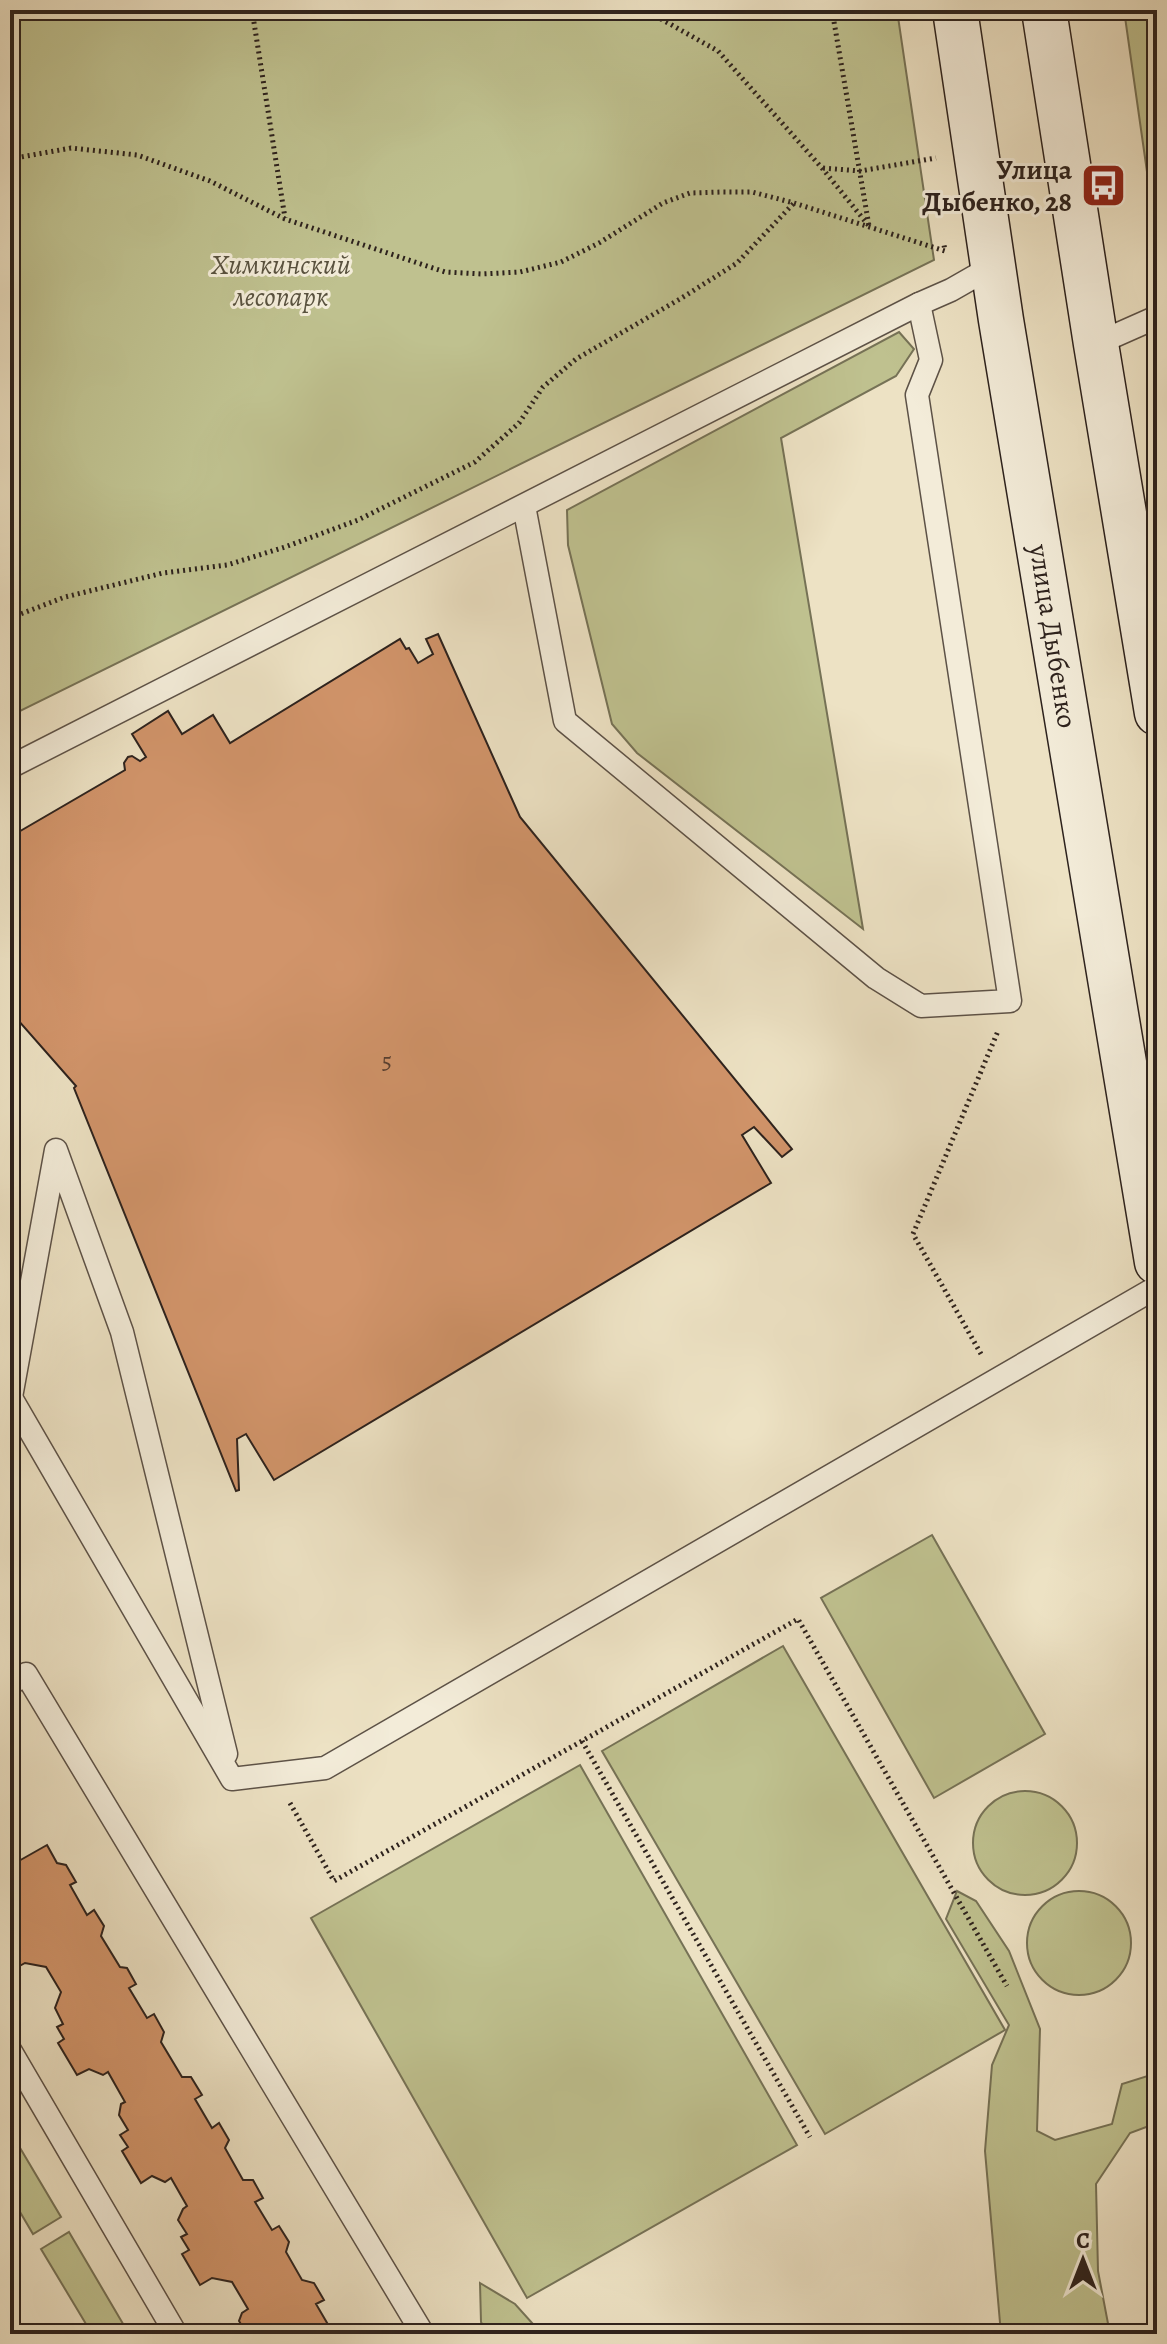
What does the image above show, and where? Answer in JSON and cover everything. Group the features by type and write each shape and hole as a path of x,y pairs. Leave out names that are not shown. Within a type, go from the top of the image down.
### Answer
{"main road":[{"name":"улица Дыбенко","path":"955,10 993,266 1157,1262"},
{"path":"1044,10 1157,713"}],"lane":[{"path":"10,767 993,266"},
{"path":"524,506 565,721 876,978 921,1006 1010,1001 917,395 931,360 919,304"},
{"path":"1096,344 1157,317"},
{"path":"56,1150 122,1332 232,1779 10,1396 56,1150"},
{"path":"232,1779 325,1768 1157,1287"},
{"path":"10,1684 26,1674 423,2334"},
{"path":"10,2050 176,2334"}],"path":[{"path":"252,10 285,219"},
{"path":"645,10 718,51 822,168 869,227"},
{"path":"832,10 869,227"},
{"path":"10,159 71,148 137,155 210,181 285,219 445,272 520,272 561,262 599,243 663,203 690,193 752,192 945,251"},
{"path":"822,168 860,171 943,157"},
{"path":"10,618 65,597 163,573 227,565 285,547 358,520 475,462 519,423 543,387 576,359 737,263 794,203"},
{"path":"996,1380 913,1234 1010,1001"},
{"path":"274,1774 334,1881 798,1619 1007,1986"},
{"path":"582,1741 810,2137"}],"green space":[{"name":"Химкинский лесопарк","path":"10,10 897,10 934,260 10,716"},
{"path":"1124,10 1157,10 1157,242"},
{"path":"899,332 914,349 896,376 781,438 863,929 637,753 612,724 568,545 567,510"},
{"path":"932,1535 1045,1734 934,1798 821,1598"},
{"path":"783,1646 1005,2030 825,2134 602,1751"},
{"path":"580,1765 797,2145 527,2298 311,1918"},
{"path":"1025,1791 1045,1795 1062,1806 1073,1823 1077,1843 1073,1863 1062,1880 1045,1891 1025,1895 1005,1891 988,1880 977,1863 973,1843 977,1823 988,1806 1005,1795"},
{"path":"957,1891 976,1901 1009,1951 1040,2029 1037,2131 1055,2140 1112,2124 1122,2084 1157,2073 1157,2123 1130,2133 1096,2184 1098,2271 1110,2334 1001,2334 985,2151 992,2065 1009,2025 946,1919"},
{"path":"1079,1891 1099,1895 1116,1906 1127,1923 1131,1943 1127,1963 1116,1980 1099,1991 1079,1995 1059,1991 1042,1980 1031,1963 1027,1943 1031,1923 1042,1906 1059,1895"},
{"path":"10,2131 61,2217 33,2234 10,2195"},
{"path":"69,2232 129,2334 92,2334 41,2249"},
{"path":"480,2283 515,2304 542,2334 487,2334 481,2322"}],"building":[{"path":"438,634 520,817 792,1149 782,1157 754,1127 742,1135 771,1183 274,1480 246,1434 237,1439 239,1490 236,1491 74,1088 76,1086 10,1011 10,837 125,770 124,763 128,757 140,761 146,757 132,734 168,711 182,734 213,715 230,743 400,639 418,663 433,654 426,639"},
{"path":"47,1845 57,1863 66,1865 76,1882 70,1885 87,1915 94,1910 104,1926 101,1936 120,1967 127,1968 136,1984 129,1988 147,2018 154,2014 164,2032 161,2042 182,2077 191,2077 202,2095 195,2099 212,2128 219,2123 229,2140 225,2148 243,2180 253,2180 263,2198 255,2202 272,2230 279,2226 289,2242 286,2252 302,2280 314,2283 324,2300 316,2304 333,2333 339,2329 342,2334 247,2334 239,2321 248,2309 232,2282 212,2278 200,2285 182,2254 189,2250 181,2237 187,2234 178,2220 187,2206 171,2178 165,2182 152,2176 141,2183 122,2151 128,2147 120,2135 128,2130 119,2115 121,2104 125,2102 108,2072 103,2075 89,2069 77,2075 58,2043 64,2039 57,2027 63,2024 55,2008 61,1992 46,1967 25,1963 16,1968 10,1958 10,1849 17,1862"}],"place":[{"name":"Улица Дыбенко, 28","path":"1103,185"}]}
